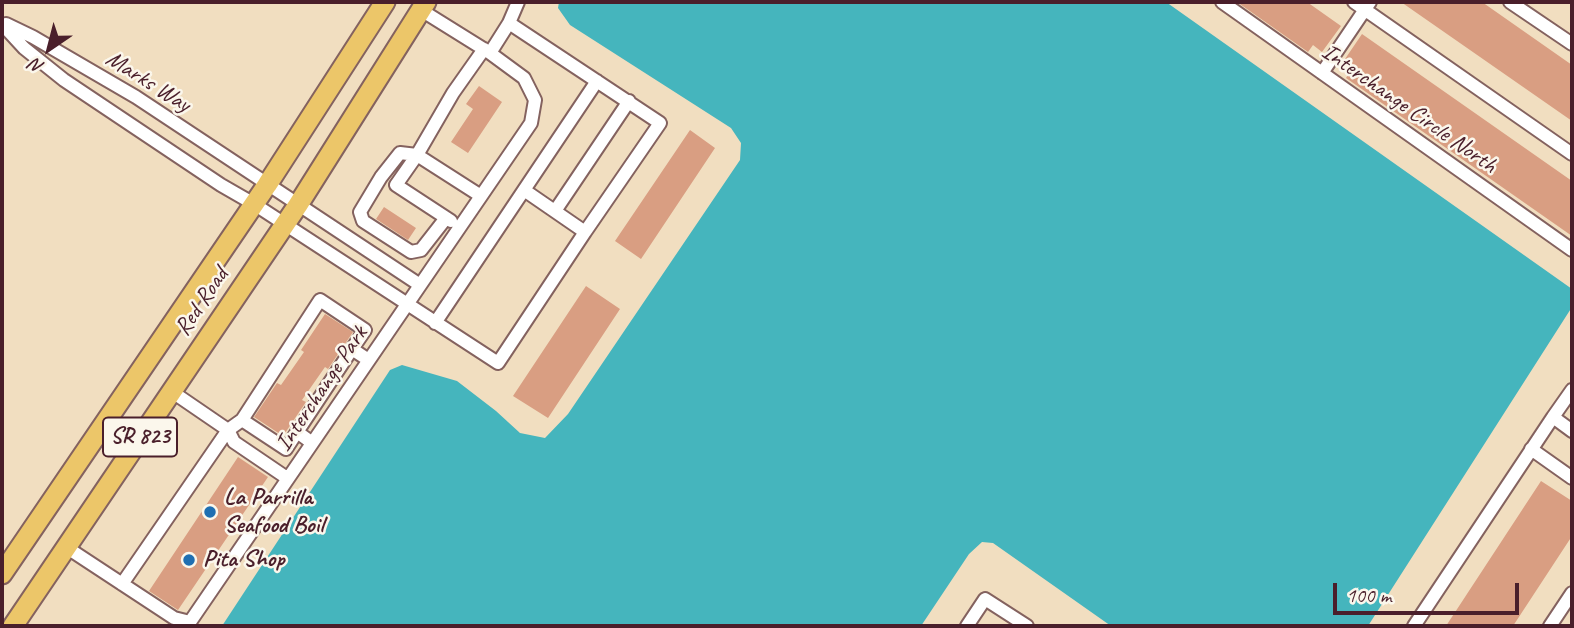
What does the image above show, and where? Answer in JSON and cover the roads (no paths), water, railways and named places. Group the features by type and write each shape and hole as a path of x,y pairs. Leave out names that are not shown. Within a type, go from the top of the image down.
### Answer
{"highway":[{"name":"Red Road","path":"2,574 267,185 385,2"},
{"name":"Red Road","path":"13,626 298,205 423,6"}],"street":[{"path":"459,226 396,185 453,93 509,23 519,2"},
{"name":"Interchange Circle North","path":"1222,2 1572,250"},
{"path":"1510,2 1572,44"},
{"path":"1322,73 1363,4 1572,154"},
{"name":"Interchange Park","path":"66,547 174,618 190,622 405,303 531,123 535,100 524,78 423,6"},
{"name":"Marks Way","path":"2,23 33,37 136,97 267,185"},
{"name":"Marks Way","path":"2,23 24,48 64,80 220,185 254,204"},
{"path":"254,204 498,363 660,122 509,23"},
{"path":"435,323 597,81"},
{"path":"555,211 629,102"},
{"path":"446,218 421,250 411,252 363,221 360,212 381,177 400,153 417,155 481,196"},
{"path":"267,185 420,285"},
{"path":"524,190 585,232"},
{"path":"122,584 228,430 242,420 320,300 365,330 286,449 242,420"},
{"path":"352,349 368,359"},
{"path":"1414,626 1572,390"},
{"path":"172,391 228,430 234,442 287,478"},
{"path":"1553,417 1572,431"},
{"path":"297,432 311,442"},
{"path":"1531,449 1572,478"},
{"path":"1550,626 1572,593"},
{"path":"967,626 985,599 1027,626"}],"water":[{"path":"559,2 1166,2 1572,289 1572,307 1368,626 1111,626 993,543 982,542 969,554 921,626 222,626 390,370 402,365 457,381 520,433 545,438 568,414 740,160 741,143 731,128 570,25 558,8"}],"place":[{"name":"La Parrilla Seafood Boil","path":"210,512"},
{"name":"Pita Shop","path":"189,560"}]}
